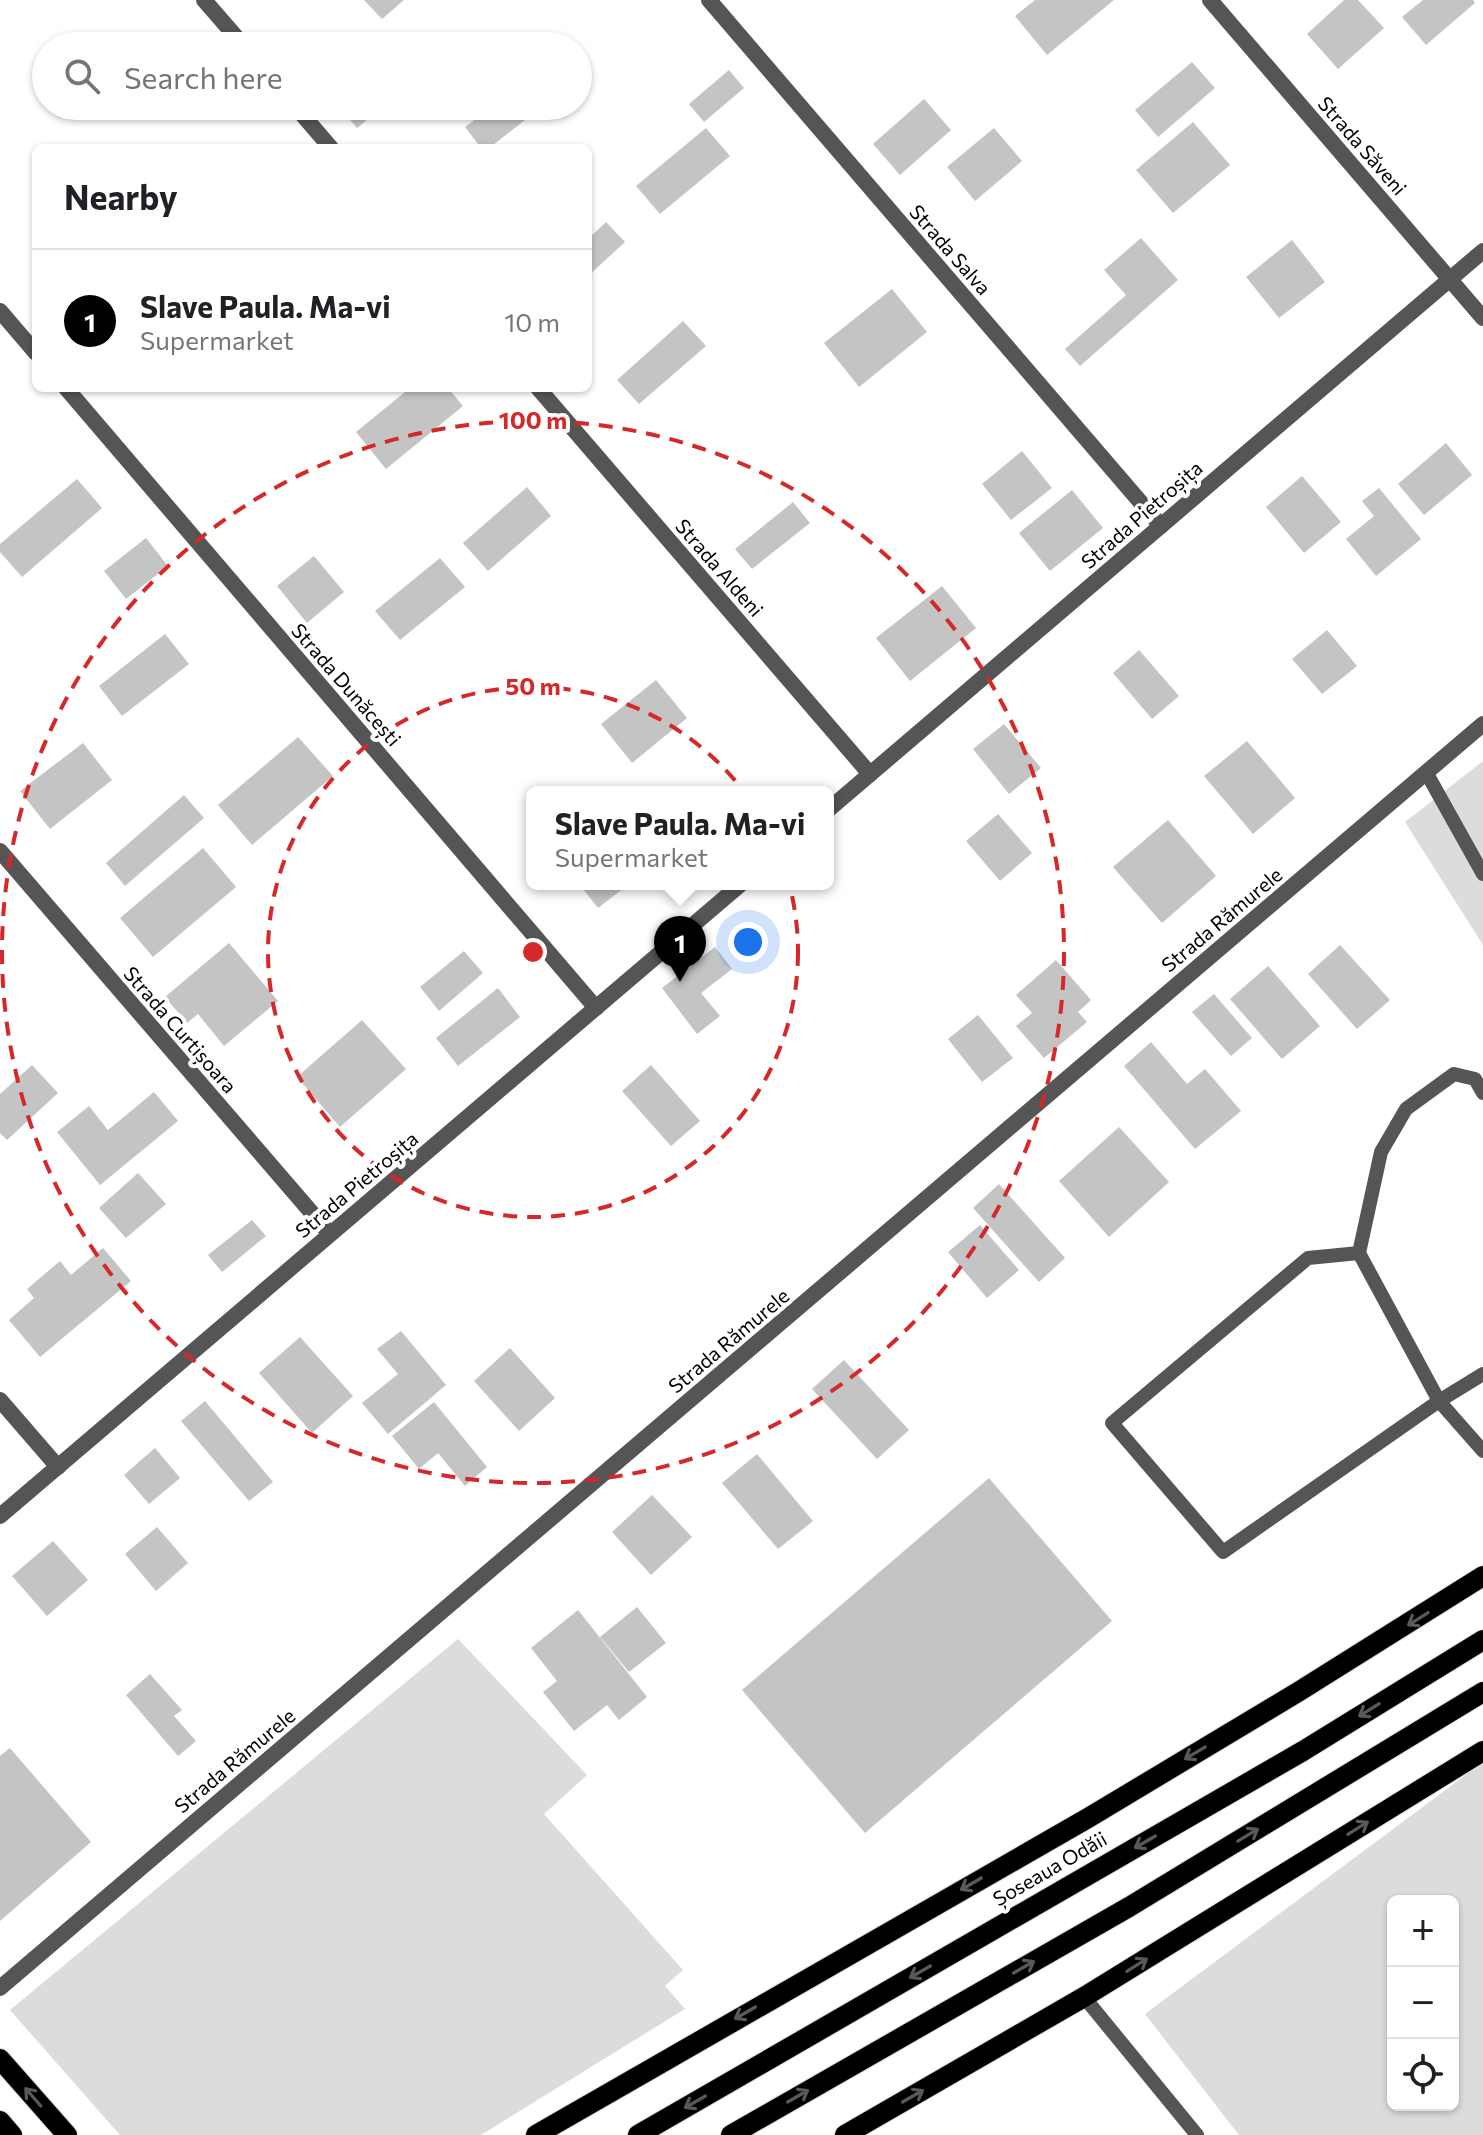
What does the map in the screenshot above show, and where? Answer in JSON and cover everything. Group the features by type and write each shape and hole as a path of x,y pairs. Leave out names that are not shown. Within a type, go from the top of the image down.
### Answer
{"main road":[{"path":"536,2135 1088,1818 1483,1576"},
{"name":"Șoseaua Odăii","path":"638,2135 1303,1751 1483,1640"},
{"path":"731,2135 1129,1907 1483,1692"},
{"path":"845,2135 1084,1997 1483,1751"},
{"path":"0,2059 67,2135"},
{"path":"0,2121 12,2135"}],"street":[{"path":"204,0 232,32"},
{"name":"Strada Salva","path":"709,0 1161,526"},
{"name":"Strada Săveni","path":"1210,0 1483,318"},
{"path":"307,120 328,144"},
{"name":"Strada Pietroșița","path":"834,805 1483,251"},
{"path":"0,311 32,348"},
{"name":"Strada Dunăcești","path":"69,392 596,1008"},
{"name":"Strada Aldeni","path":"541,392 870,774"},
{"name":"Strada Rămurele","path":"0,1988 1483,724"},
{"name":"Strada Curtișoara","path":"0,851 330,1234"},
{"name":"Strada Pietroșița","path":"0,1516 734,890"},
{"path":"0,1400 58,1467"}],"lane":[{"path":"1426,772 1483,874"},
{"path":"1483,1093 1475,1079 1454,1074 1406,1109 1381,1152 1359,1253 1439,1401 1483,1451"},
{"path":"1359,1253 1308,1258 1112,1423 1223,1552 1439,1401 1483,1374"},
{"path":"1084,1997 1197,2135"}],"shaded area":[{"path":"1483,761 1483,945 1405,822"},
{"path":"458,1639 587,1775 544,1814 683,1970 665,1986 685,2009 481,2135 120,2135 10,2010"},
{"path":"1483,1762 1483,2135 1239,2135 1145,2014"}],"building":[{"path":"364,0 404,0 382,19"},
{"path":"1035,0 1114,0 1047,55 1015,16"},
{"path":"1344,0 1358,0 1384,28 1338,69 1307,34"},
{"path":"1423,0 1473,0 1475,3 1426,45 1402,17"},
{"path":"1192,62 1215,88 1158,137 1135,110"},
{"path":"729,70 744,88 704,122 689,104"},
{"path":"924,99 951,130 900,175 873,144"},
{"path":"350,120 367,120 357,128"},
{"path":"474,120 525,120 494,144 478,144 465,127"},
{"path":"1193,122 1230,165 1173,213 1136,170"},
{"path":"706,128 730,156 660,214 636,186"},
{"path":"994,128 1022,161 975,201 947,167"},
{"path":"606,222 625,242 592,272 592,235"},
{"path":"1141,238 1178,280 1080,366 1065,349 1126,295 1104,270"},
{"path":"1292,240 1325,282 1279,318 1246,277"},
{"path":"892,289 927,332 859,387 824,343"},
{"path":"683,321 706,346 639,404 617,380"},
{"path":"405,392 451,392 463,406 386,469 356,432"},
{"path":"1446,443 1472,475 1424,515 1398,484"},
{"path":"1022,451 1052,488 1011,520 982,484"},
{"path":"1302,476 1341,522 1304,553 1266,507"},
{"path":"77,479 102,508 22,577 0,552 0,544"},
{"path":"527,487 551,516 488,571 463,543"},
{"path":"1379,488 1421,539 1376,576 1346,539 1374,516 1362,501"},
{"path":"1072,490 1103,528 1050,571 1019,533"},
{"path":"793,502 810,523 752,569 735,549"},
{"path":"146,538 168,566 126,599 104,571"},
{"path":"314,556 344,592 307,623 277,586"},
{"path":"440,558 465,587 400,640 375,611"},
{"path":"942,586 976,628 910,681 876,638"},
{"path":"1327,630 1357,666 1322,694 1292,659"},
{"path":"165,634 189,664 122,716 99,686"},
{"path":"1139,650 1179,696 1152,719 1113,673"},
{"path":"656,680 687,718 632,763 601,724"},
{"path":"1004,724 1041,768 1009,794 973,749"},
{"path":"298,737 333,776 252,845 218,805"},
{"path":"1247,741 1295,798 1253,834 1204,776"},
{"path":"83,743 112,780 50,829 20,791"},
{"path":"184,795 204,818 125,886 106,863"},
{"path":"998,814 1032,853 1000,881 966,841"},
{"path":"1168,820 1216,876 1162,923 1113,867"},
{"path":"203,848 236,887 153,957 120,918"},
{"path":"584,890 621,890 598,908"},
{"path":"229,943 278,1001 224,1046 198,1014 187,1023 165,997"},
{"path":"1340,945 1390,1000 1357,1029 1308,974"},
{"path":"715,947 732,969 701,993 720,1016 697,1034 662,988"},
{"path":"464,951 483,973 439,1011 420,987"},
{"path":"1056,960 1091,1000 1078,1012 1087,1022 1044,1058 1016,1026 1032,1013 1016,995"},
{"path":"1268,966 1320,1026 1282,1059 1230,999"},
{"path":"498,988 520,1017 458,1066 436,1038"},
{"path":"1214,994 1252,1038 1231,1056 1192,1012"},
{"path":"978,1015 1013,1058 982,1082 948,1039"},
{"path":"362,1020 406,1069 340,1127 297,1077"},
{"path":"1151,1042 1187,1084 1205,1069 1241,1111 1195,1149 1124,1066"},
{"path":"32,1065 58,1093 7,1140 0,1133 0,1094"},
{"path":"651,1065 700,1121 671,1146 622,1091"},
{"path":"154,1092 178,1121 100,1185 57,1132 89,1106 108,1130"},
{"path":"1119,1127 1169,1182 1109,1237 1059,1181"},
{"path":"138,1173 166,1204 126,1238 99,1208"},
{"path":"999,1184 1065,1258 1039,1282 973,1208"},
{"path":"252,1220 266,1236 222,1272 208,1255"},
{"path":"980,1225 1019,1270 987,1298 948,1252"},
{"path":"103,1248 131,1281 40,1357 9,1320 34,1298 27,1289 60,1261 71,1275"},
{"path":"401,1331 446,1385 388,1434 362,1403 398,1374 377,1349"},
{"path":"300,1337 353,1396 312,1433 259,1373"},
{"path":"510,1348 555,1398 519,1431 474,1381"},
{"path":"844,1360 909,1430 877,1459 812,1389"},
{"path":"205,1401 273,1482 249,1501 181,1421"},
{"path":"434,1402 487,1467 465,1486 438,1453 419,1469 392,1436"},
{"path":"155,1448 180,1478 149,1504 124,1475"},
{"path":"757,1454 813,1521 778,1549 722,1483"},
{"path":"989,1478 1112,1621 865,1833 742,1690"},
{"path":"652,1495 692,1537 651,1575 612,1532"},
{"path":"157,1527 188,1563 156,1591 125,1554"},
{"path":"53,1541 88,1580 47,1616 12,1576"},
{"path":"637,1607 666,1643 629,1672 600,1637"},
{"path":"578,1610 647,1697 619,1720 607,1705 574,1731 543,1692 557,1681 531,1648"},
{"path":"150,1674 182,1710 174,1716 196,1741 178,1756 126,1695"},
{"path":"10,1748 91,1842 0,1921 0,1756"}],"place":[{"name":"Slave Paula. Ma-vi","path":"680,982"}]}
